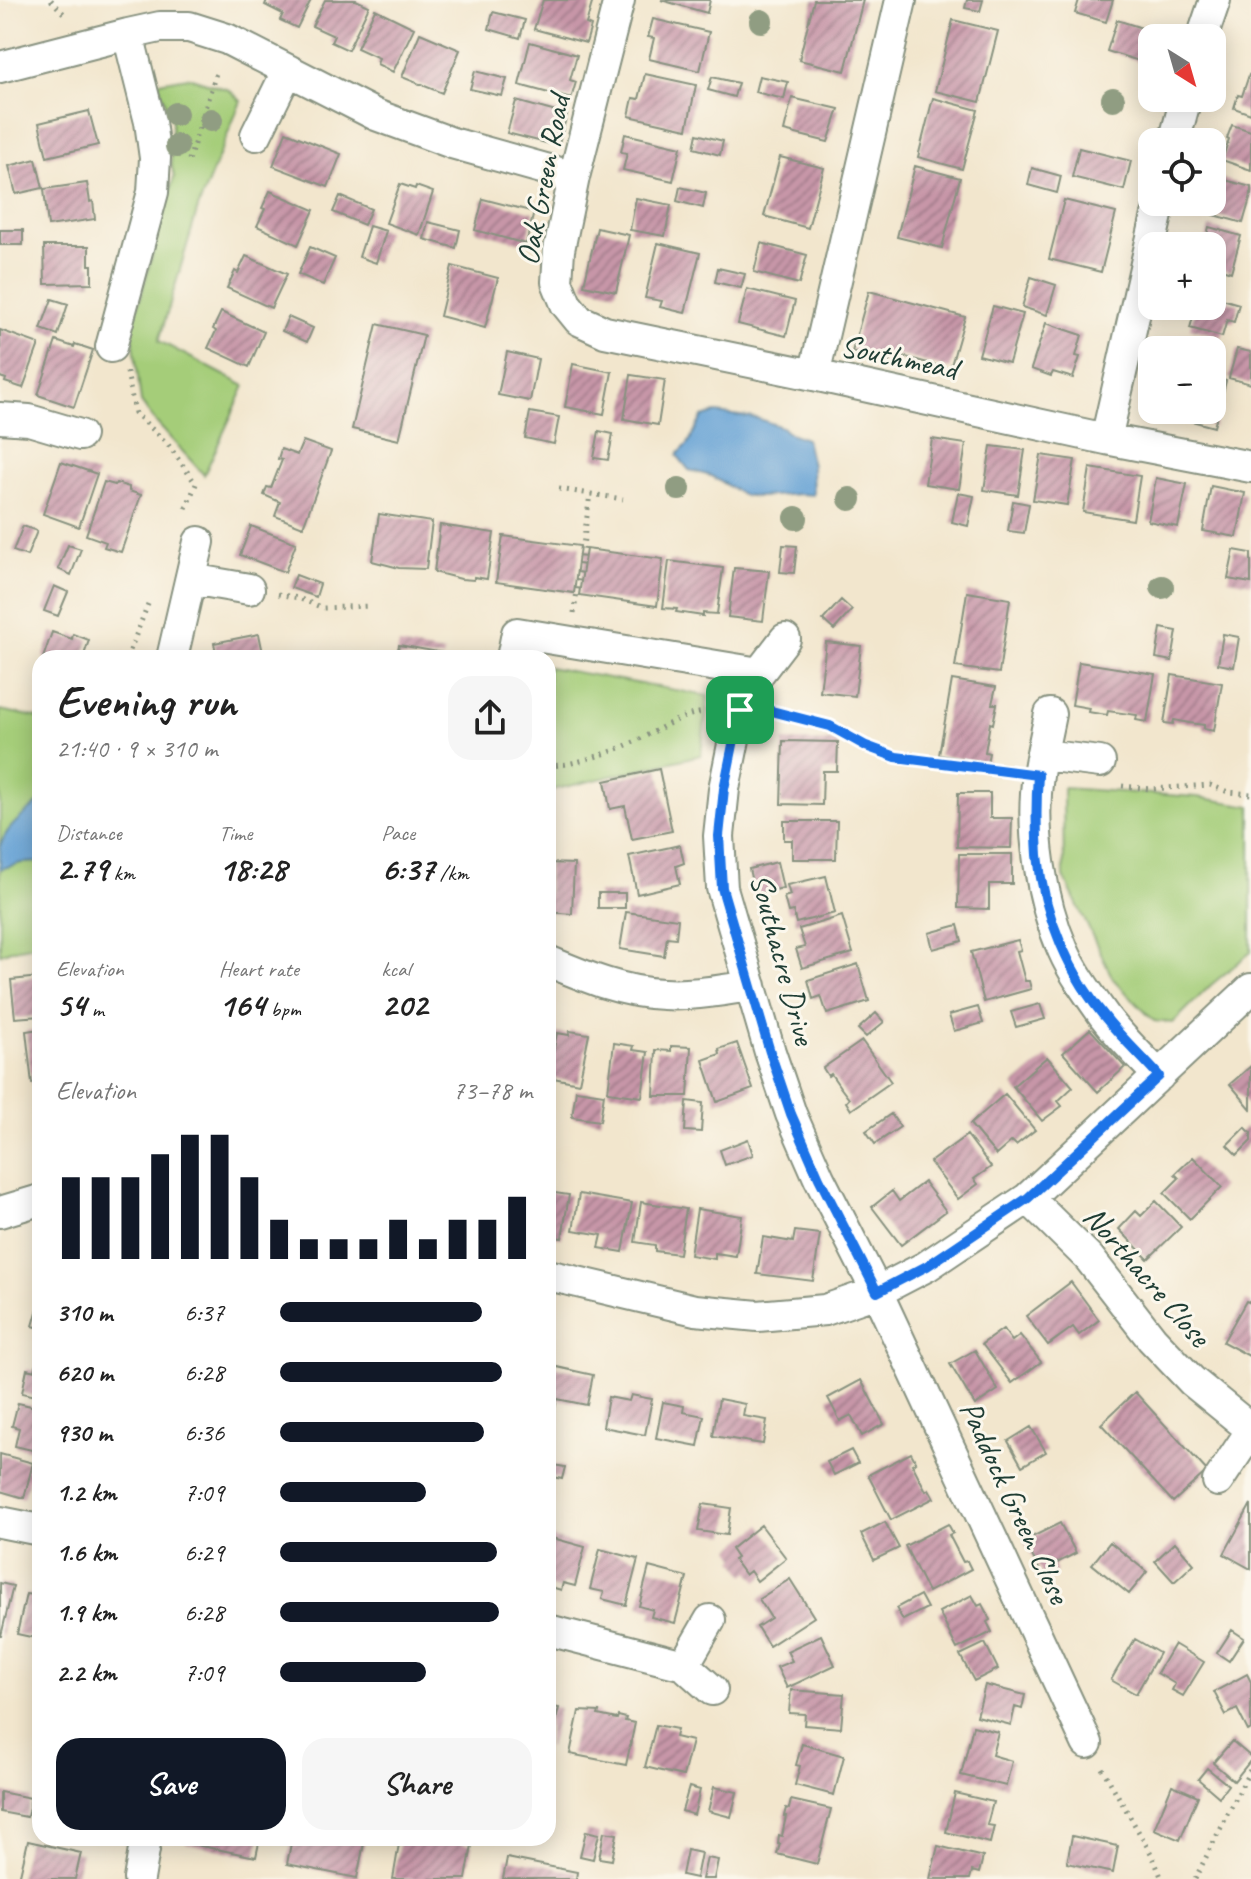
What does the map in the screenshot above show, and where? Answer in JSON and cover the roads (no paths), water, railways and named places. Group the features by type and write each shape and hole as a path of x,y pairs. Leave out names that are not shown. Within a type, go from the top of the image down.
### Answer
{"street":[{"name":"Oak Green Road","path":"619,0 574,177 559,250 557,282 566,304 579,320 605,332 814,375"},
{"name":"Southmead","path":"901,0 814,375 1106,439 1251,467"},
{"path":"1207,24 1215,0"},
{"path":"0,67 160,27 189,27 227,39 376,115 452,143 574,177"},
{"path":"118,356 153,192 155,158 150,122 128,34"},
{"path":"256,135 288,70"},
{"path":"1106,439 1157,216"},
{"path":"0,418 29,420 80,435"},
{"path":"174,650 199,542"},
{"path":"191,579 249,589"},
{"path":"514,650 517,633 759,673"},
{"name":"Southacre Drive","path":"785,639 759,673 740,710 724,789 719,836 722,888 791,1114 819,1178 877,1292"},
{"path":"1050,714 1036,806 1038,857 1047,904 1063,950 1084,986 1107,1020 1159,1076"},
{"path":"1041,765 1109,774"},
{"path":"556,964 609,985 660,994 696,994 751,986"},
{"path":"556,1277 695,1310 758,1316 825,1310 877,1292 927,1266 1028,1198 1251,989"},
{"name":"Northacre Close","path":"1028,1198 1089,1258 1152,1339 1192,1381 1251,1430 1218,1481"},
{"path":"0,1212 32,1202"},
{"name":"Paddock Green Close","path":"877,1292 1087,1743"},
{"path":"0,1522 32,1528"},
{"path":"684,1665 710,1620"},
{"path":"556,1632 684,1665 712,1690"},
{"path":"139,1879 145,1846"}],"water":[{"path":"716,413 756,418 806,439 812,466 813,495 743,495 711,476 689,470 677,455 688,444 702,417"},
{"path":"32,809 32,862 0,869 2,841 16,822"}]}
